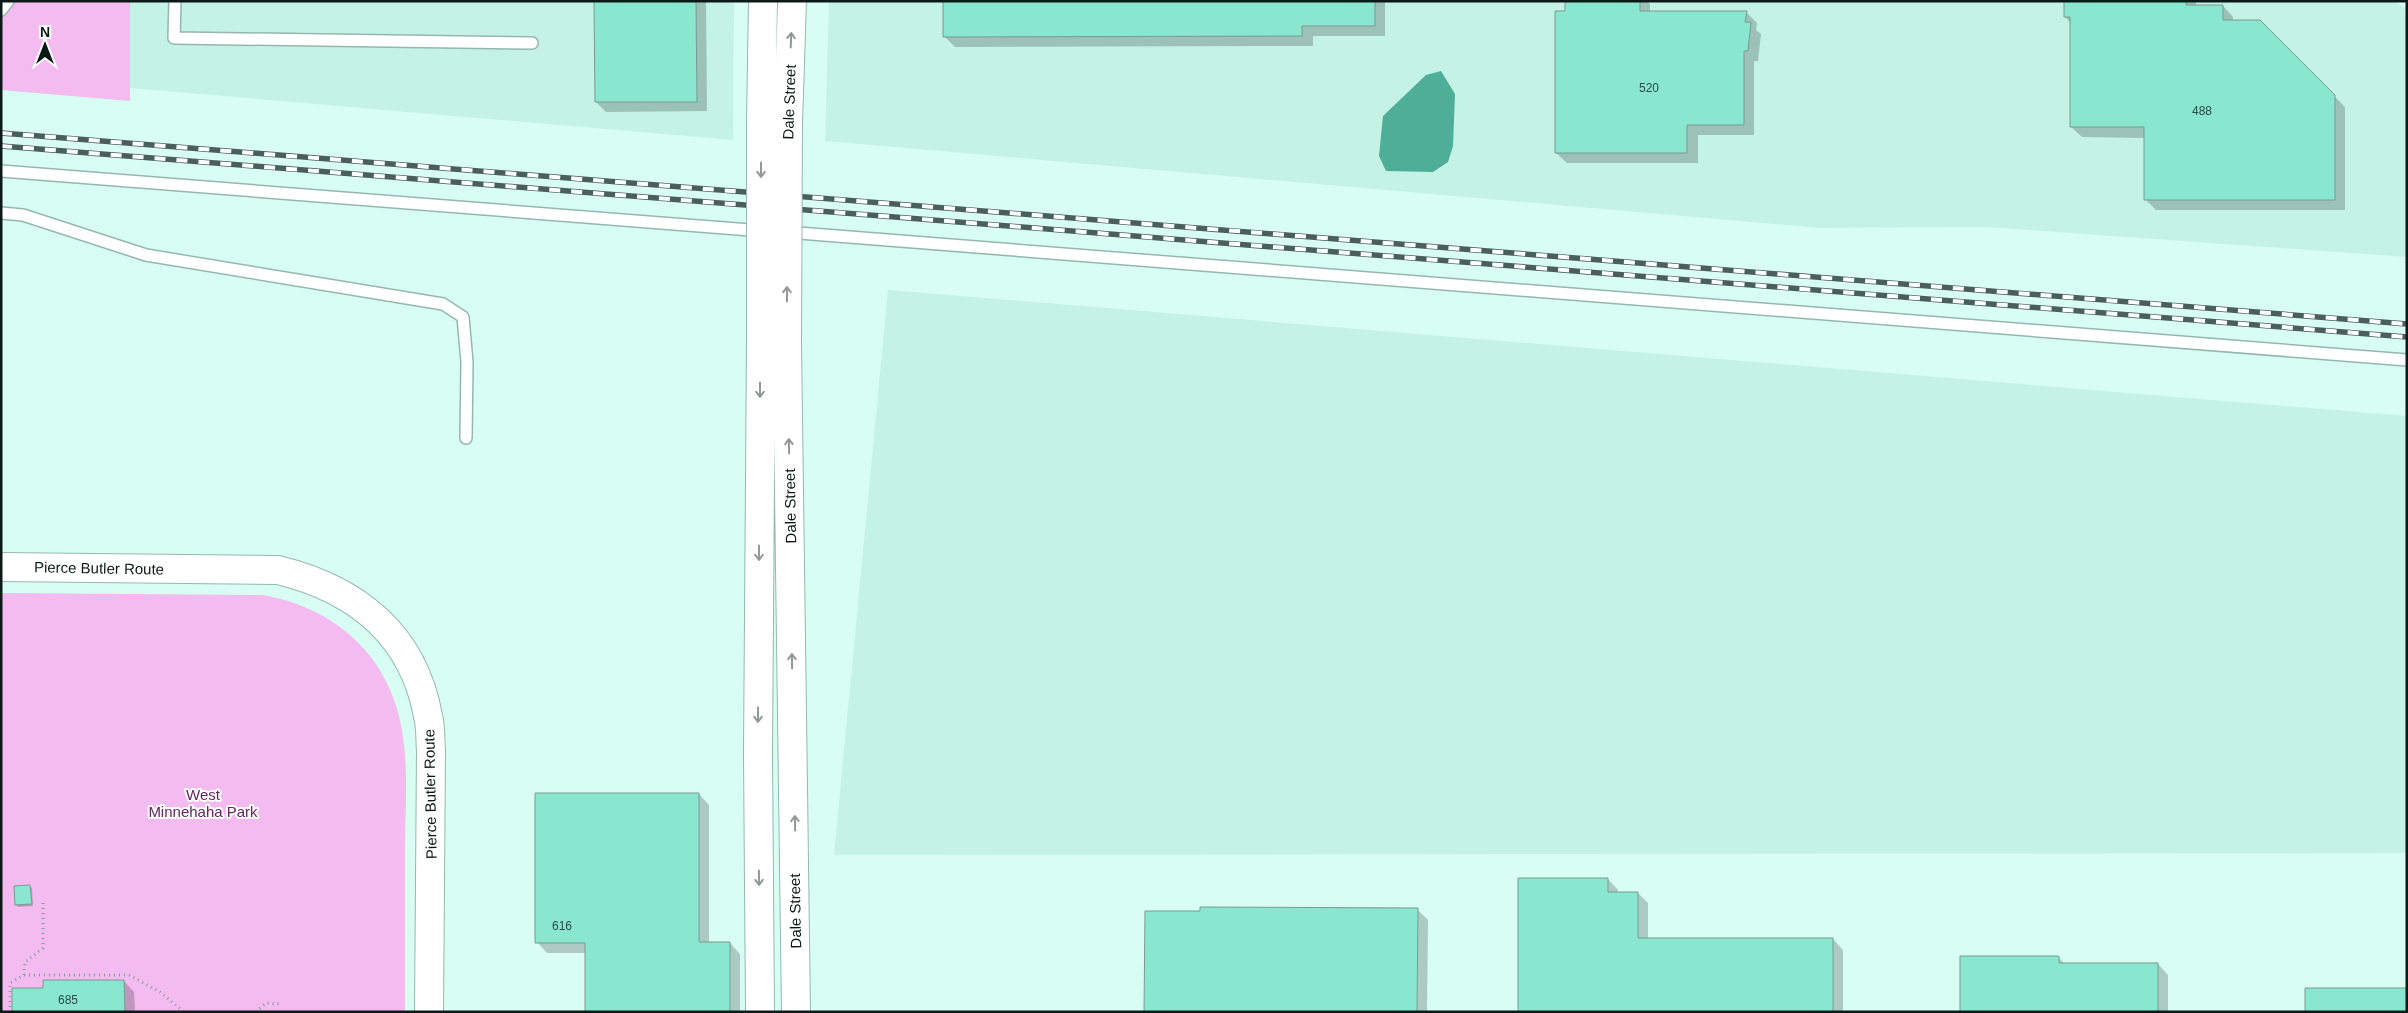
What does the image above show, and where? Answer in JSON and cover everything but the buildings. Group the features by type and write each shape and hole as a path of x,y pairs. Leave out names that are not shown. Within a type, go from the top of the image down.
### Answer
{"main road":[{"name":"Dale Street","path":"763,1 761,122 774,342 796,1012"},
{"name":"Dale Street","path":"760,1012 758,754 774,342 788,123 792,1"},
{"name":"Pierce Butler Route","path":"1,567 278,570 308,577 328,586 348,596 372,614 406,655 421,688 429,717 431,751 429,1012"},
{"path":"430,969 444,1012"}],"lane":[{"path":"1,10 8,1"},
{"path":"175,1 174,38 532,43"},
{"path":"1,171 2407,360"},
{"path":"1,213 23,215 146,255 443,304 463,317 467,362 466,438"}],"path":[{"path":"24,975 25,962 43,948 42,899"},
{"path":"10,1012 10,983 24,975 129,975 160,992 184,1012"},
{"path":"256,1012 266,1003 281,1004"}],"shaded area":[{"path":"130,1 734,1 733,140 130,88"},
{"path":"829,1 2395,1 2407,10 2407,257 1987,227 1821,228 825,141"},
{"path":"1441,71 1455,94 1453,146 1448,162 1433,172 1386,171 1379,156 1383,116 1426,75"},
{"path":"888,290 2407,416 2407,853 834,855"}],"green space":[{"path":"1,1 130,1 130,101 1,90"},
{"name":"West Minnehaha Park","path":"1,593 262,595 290,602 317,613 340,627 360,644 377,665 390,689 399,716 404,745 406,784 405,1012 1,1012"}],"railway":[{"path":"1,133 2407,324"},
{"path":"1,146 2407,337"}]}
